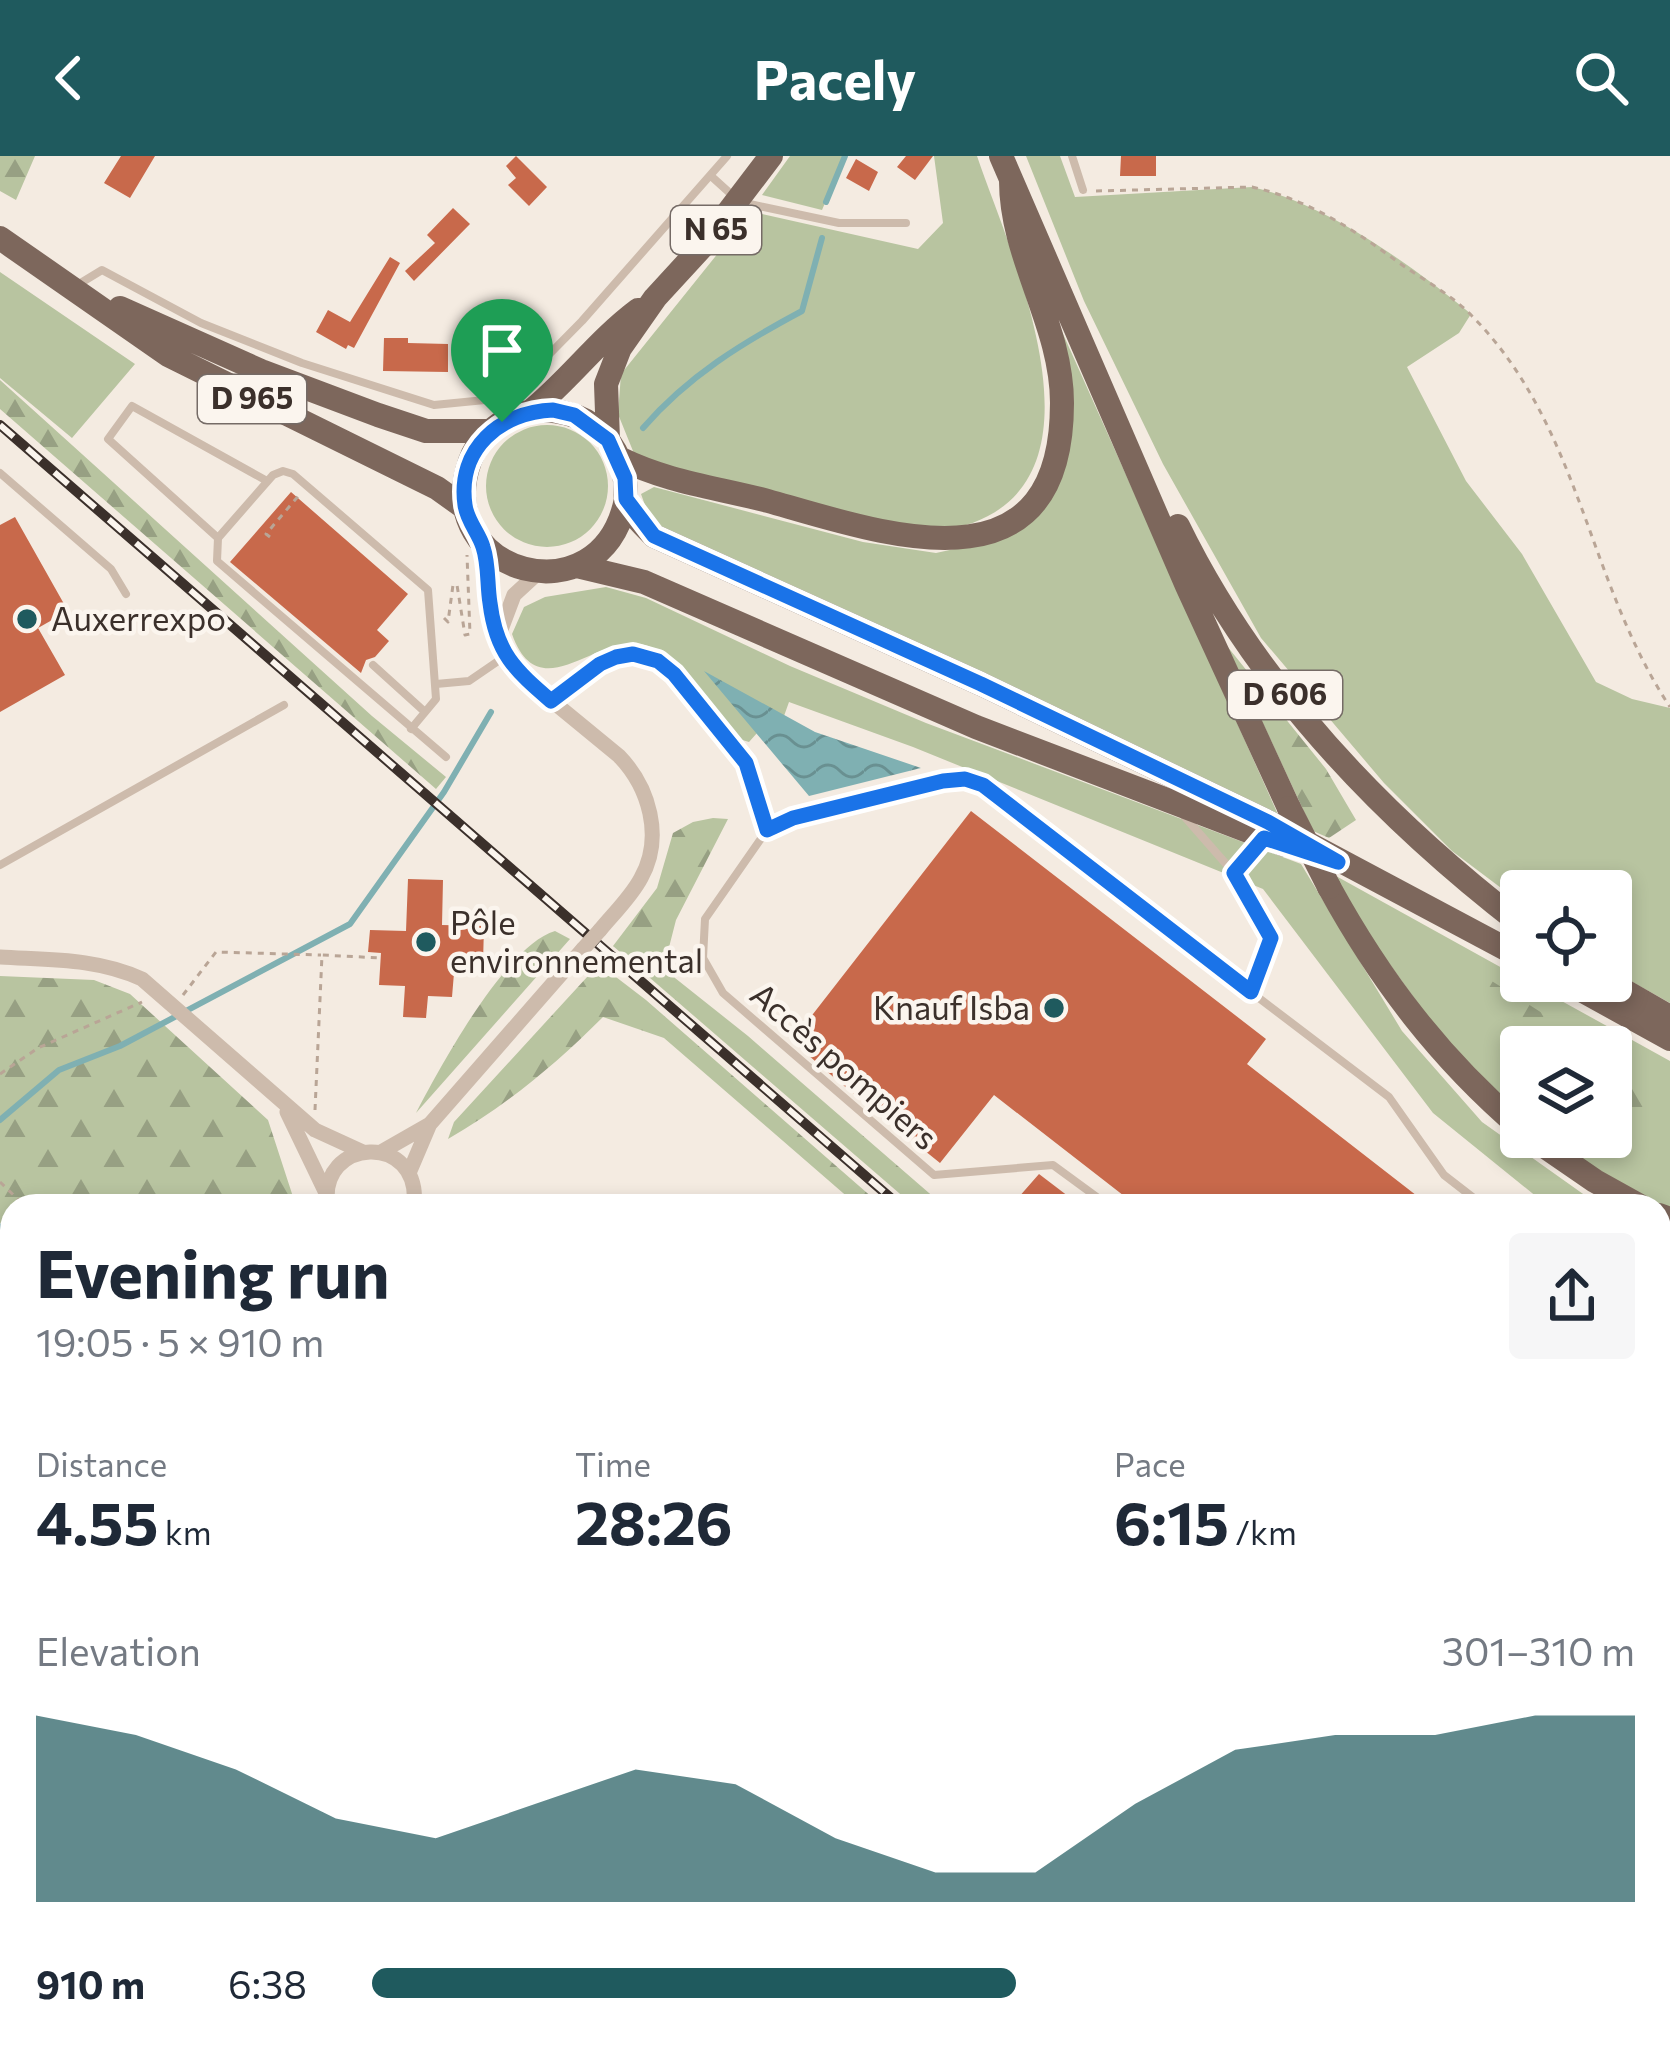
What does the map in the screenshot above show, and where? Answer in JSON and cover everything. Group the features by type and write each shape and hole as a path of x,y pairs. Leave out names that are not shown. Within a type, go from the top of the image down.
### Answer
{"main road":[{"name":"N 65","path":"614,449 607,384 611,365 655,298 740,202 771,156"},
{"path":"1001,156 1011,181 1011,213 1054,344 1062,406 1045,483 1000,529 967,538 902,537 750,496 657,477 574,415 531,411 490,431 472,453 464,480 465,508 476,548 539,572 578,566 644,582 976,727 1175,806 1338,862"},
{"name":"D 606","path":"1011,181 1187,586 1329,887 1374,965 1418,1027 1500,1109"},
{"name":"D 965","path":"0,238 168,355 437,488 465,508"},
{"name":"D 965","path":"50,273 179,337 358,408 426,431 490,431"},
{"name":"N 65","path":"531,411 564,384 605,336 655,298"},
{"name":"D 606","path":"1115,414 1243,638 1295,708 1419,842 1500,906"},
{"path":"614,449 626,499 642,524 680,550 1002,694 1268,822 1500,946"},
{"path":"578,566 605,546 626,499"},
{"path":"1632,995 1670,1017"},
{"path":"1602,1002 1670,1039"},
{"path":"1562,1158 1618,1194"}],"street":[{"path":"414,1194 410,1173 430,1124 600,930 646,868 651,832 649,801 619,756 504,657 476,548"},
{"path":"499,635 514,595 539,572"},
{"path":"551,701 616,657 633,654 658,661 674,674 746,763 767,830 793,818 943,781 965,779 983,785 1251,992"},
{"path":"0,958 118,968 161,994 315,1130 363,1152 392,1156 410,1173"},
{"path":"283,1104 324,1194"},
{"path":"381,1152 430,1124"},
{"path":"329,1194 337,1167 363,1152"}],"lane":[{"path":"75,286 102,270 201,323 302,363 434,405 485,400 517,387 582,322 728,156"},
{"path":"1072,156 1083,190"},
{"path":"711,176 740,202 838,223 906,223"},
{"path":"218,538 107,439 132,406 267,481"},
{"path":"411,728 436,699 428,590 293,474 283,471 267,481 218,538 217,561 411,728 446,757"},
{"path":"0,472 111,569 126,594"},
{"path":"436,684 469,681 504,657"},
{"path":"373,665 425,712"},
{"path":"0,865 284,705"},
{"path":"1175,806 1234,873 1271,938 1251,992 1390,1097 1444,1175 1469,1194"},
{"name":"Accès pompiers","path":"767,830 705,919 703,958 723,993 934,1174 1053,1165 1093,1194"},
{"path":"1234,873 1264,838"}],"path":[{"path":"1083,190 1252,187 1276,192 1349,228 1471,314 1510,359 1555,434 1627,632 1670,707"},
{"path":"270,537 266,533 299,494"},
{"path":"440,615 448,622 453,585 457,585 465,635 470,634 476,548"},
{"path":"181,1011 216,952 381,958"},
{"path":"315,1130 322,955"},
{"path":"0,1074 38,1048 161,994"}],"green space":[{"path":"0,156 35,156 16,200 0,191"},
{"path":"790,156 845,156 822,210 762,195"},
{"path":"934,156 977,156 1025,294 1045,399 1040,447 1023,487 978,521 945,530 910,530 635,456 618,414 621,374 731,237 757,213 918,249 943,223"},
{"path":"1026,156 1060,156 1075,197 1252,187 1280,195 1367,238 1471,314 1459,333 1407,367 1466,481 1522,554 1596,682 1632,699 1670,708 1670,1003 1632,982 1632,870 1500,870 1500,887 1452,851 1384,783 1261,638 1163,464 1084,301"},
{"path":"0,272 135,364 72,438 0,378"},
{"path":"1051,307 1280,819 674,535 650,519 641,494 654,487 863,542 936,553 1009,537 1049,493"},
{"path":"0,380 372,716 446,777 436,789 0,409"},
{"path":"547,425 570,430 590,443 603,463 608,486 603,509 590,529 570,542 547,547 524,542 504,529 491,509 486,486 491,463 504,443 524,430"},
{"path":"606,587 646,598 926,723 1301,864 1402,1031 1482,1122 1500,1135 1500,1158 1533,1158 1583,1194 1533,1194 1433,1113 1263,889 913,747 789,702 779,730 767,722 749,742 739,739 685,673 648,646 629,644 554,668 538,667 524,656 512,634 524,607 545,597"},
{"path":"1227,646 1326,769 1356,820 1329,838 1313,831"},
{"path":"728,819 676,920 665,963 675,978 930,1194 900,1194 613,946 657,888 673,833 693,822"},
{"path":"1336,876 1500,967 1500,1002 1563,1002 1607,1026 1500,1026 1500,1098 1461,1063 1360,923"},
{"path":"555,931 570,939 416,1113 496,983 536,941"},
{"path":"599,964 868,1194 844,1194 664,1038 603,1017 530,1083 448,1139 454,1122"},
{"path":"1465,964 1500,986 1500,1002 1525,1002 1563,1026 1508,1026"},
{"path":"0,976 94,980 130,994 268,1120 292,1194 0,1194"},
{"path":"1632,1040 1670,1061 1670,1194 1637,1194 1578,1158 1632,1158"},
{"path":"1632,1069 1670,1088 1669,1100 1632,1115"}],"water":[{"path":"704,671 815,732 921,768 809,796"}],"building":[{"path":"121,156 155,156 130,198 104,183"},
{"path":"516,156 547,187 529,206 508,185 516,178 506,166"},
{"path":"906,156 933,156 915,180 897,167"},
{"path":"1121,156 1156,156 1156,176 1120,176"},
{"path":"856,159 878,172 869,191 846,178"},
{"path":"453,208 470,224 414,281 405,271 435,243 427,235"},
{"path":"390,257 400,263 354,348 348,345 346,349 316,332 328,310 350,322"},
{"path":"481,321 502,343 489,355 469,333"},
{"path":"384,338 448,344 448,372 383,371"},
{"path":"291,492 408,594 377,630 389,641 366,660 361,673 230,562"},
{"name":"Auxerrexpo","path":"15,517 68,611 38,628 65,675 0,712 0,525"},
{"name":"Knauf Isba","path":"971,811 1266,1039 1247,1064 1415,1194 1122,1194 994,1095 940,1163 792,1041"},
{"name":"Pôle environnemental","path":"408,879 443,880 442,925 484,926 483,963 455,961 452,997 428,996 426,1018 403,1017 405,986 379,985 381,953 368,952 370,930 406,931"},
{"path":"1039,1174 1065,1194 1022,1194"}],"waterway":[{"path":"826,202 845,156"},
{"path":"643,428 717,362 802,311 822,238"},
{"path":"0,1120 59,1070 120,1046 350,924 444,792 491,712"}],"railway":[{"path":"0,425 886,1194"}],"place":[{"name":"Auxerrexpo","path":"27,619"},
{"name":"Pôle environnemental","path":"426,942"},
{"name":"Knauf Isba","path":"1054,1008"}],"route":[{"path":"531,411 574,415 593,426 614,449 625,478 626,499 654,536 981,684 1268,822 1338,862 1264,838 1234,873 1271,938 1251,992 983,785 965,779 943,781 793,818 767,830 746,763 674,674 658,661 633,654 616,657 551,701 504,657 492,620 483,544 465,508 464,480 472,453 502,422 531,411"}]}
